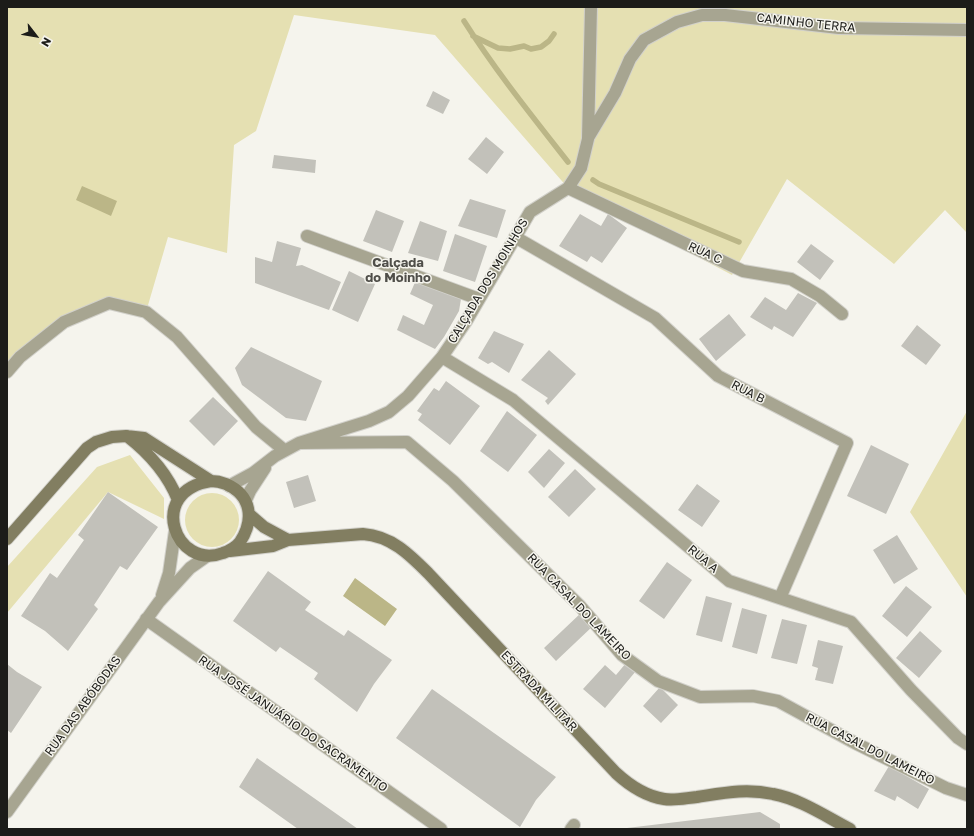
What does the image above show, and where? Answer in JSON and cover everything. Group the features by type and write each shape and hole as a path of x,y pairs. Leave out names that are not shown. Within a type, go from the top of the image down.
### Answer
{"street":[{"name":"CALÇADA DOS MOINHOS","path":"229,486 253,473 279,453 299,443 369,421 389,412 408,396 442,357 467,320 530,212 568,188 581,168 588,139 591,7"},
{"name":"CAMINHO TERRA","path":"588,139 615,93 630,59 644,40 677,22 702,15 725,15 839,28 967,30"},
{"name":"RUA C","path":"568,188 743,271 791,280 820,296 842,314"},
{"path":"307,236 479,299"},
{"name":"RUA B","path":"515,237 655,318 718,376 847,443 780,598"},
{"path":"7,372 20,357 64,322 109,303 146,312 177,337 279,453 256,481 246,500"},
{"name":"RUA A","path":"442,357 513,400 730,581 851,622 911,690 958,738 967,744"},
{"path":"7,540 88,448 96,442 112,437 126,436 144,438 211,481"},
{"path":"126,436 142,448 153,459 174,489 178,500"},
{"name":"RUA CASAL DO LAMEIRO","path":"299,443 407,442 453,481 580,606 622,655 658,681 700,697 753,696 778,701 855,743 946,788 967,795"},
{"path":"211,481 224,483 229,486 235,489 246,500 249,514 247,529 240,543 230,551 217,556 207,556 191,551 182,542 175,531 173,522 174,509 180,496 199,482 211,481"},
{"path":"249,514 264,527 288,540"},
{"name":"RUA DAS ABÓBODAS","path":"159,602 169,573 175,531"},
{"name":"ESTRADA MILITAR","path":"230,551 273,546 288,540 363,534 370,534 385,539 402,548 428,573 616,773 638,790 664,799 685,798 742,790 772,794 796,801 850,829"},
{"name":"RUA DAS ABÓBODAS","path":"7,812 159,602 190,568 207,556"},
{"name":"RUA JOSÉ JANUÁRIO DO SACRAMENTO","path":"146,619 441,829"}],"shaded area":[{"path":"7,7 967,7 967,233 945,210 894,264 787,179 732,275 568,188 435,35 294,15 256,131 234,145 227,253 168,237 146,312 109,303 64,322 7,372"},
{"path":"82,186 117,201 111,216 76,200"},
{"path":"967,411 967,597 910,512"},
{"path":"130,455 164,498 164,519 108,492 7,613 7,567 97,467"},
{"path":"207,493 217,493 227,497 235,505 239,515 239,525 235,535 227,543 217,547 207,547 197,543 189,535 185,525 185,515 189,505 197,497"},
{"path":"355,578 397,609 385,626 343,596"}],"building":[{"path":"433,91 450,100 443,114 426,106"},
{"path":"486,137 504,152 487,174 468,159"},
{"path":"274,155 316,160 315,173 272,168"},
{"path":"470,199 506,210 497,238 458,226"},
{"path":"376,210 404,221 392,252 363,241"},
{"path":"580,214 601,226 608,214 627,228 602,263 591,256 587,262 559,246"},
{"path":"420,221 447,231 438,261 408,253"},
{"path":"455,234 487,246 475,282 443,271"},
{"path":"277,241 301,248 296,266 302,265 341,282 329,310 255,283 255,257 272,262"},
{"path":"811,244 834,261 820,280 797,262"},
{"path":"349,271 375,284 358,322 332,310"},
{"path":"416,280 461,299 459,311 444,337 435,349 397,330 403,315 424,325 433,305 410,294"},
{"path":"798,293 817,303 793,337 774,326 772,330 750,317 765,297 786,310"},
{"path":"729,314 746,335 716,361 699,339"},
{"path":"917,325 941,345 926,365 901,346"},
{"path":"494,331 524,344 509,373 492,362 488,364 478,358"},
{"path":"251,347 322,381 306,421 286,418 242,385 235,368"},
{"path":"549,350 576,374 548,405 545,401 548,398 521,380"},
{"path":"446,381 480,406 450,445 418,420 422,414 417,411 434,388 439,391"},
{"path":"213,397 238,421 214,446 189,421"},
{"path":"507,411 537,435 508,472 480,451"},
{"path":"871,445 909,464 886,514 847,496"},
{"path":"549,449 565,463 544,488 528,472"},
{"path":"575,469 596,489 569,517 548,497"},
{"path":"308,475 316,501 294,508 286,482"},
{"path":"697,484 720,501 702,527 678,510"},
{"path":"108,492 158,527 127,570 120,566 94,605 98,609 68,651 45,631 21,616 50,573 57,578 84,540 78,535"},
{"path":"897,535 918,569 894,584 873,550"},
{"path":"667,562 692,580 664,619 639,601"},
{"path":"268,571 311,602 305,610 344,636 348,630 392,660 374,684 357,712 314,679 318,673 280,647 276,652 233,621"},
{"path":"906,586 932,607 907,637 882,616"},
{"path":"706,596 732,603 722,642 696,635"},
{"path":"742,608 767,615 757,654 732,647"},
{"path":"582,612 594,625 556,661 544,648"},
{"path":"782,619 807,625 797,664 771,658"},
{"path":"920,631 942,651 919,678 896,658"},
{"path":"818,640 843,646 833,684 815,680 818,668 812,666"},
{"path":"626,663 636,671 605,708 583,689 605,665 616,675"},
{"path":"7,664 42,687 11,733 7,730"},
{"path":"660,687 678,705 661,723 643,706"},
{"path":"432,689 556,777 536,800 520,827 396,738"},
{"path":"257,758 358,829 298,829 239,787"},
{"path":"889,766 929,789 918,809 897,796 895,801 874,791"},
{"path":"760,812 780,824 780,829 627,829 627,828"}],"waterway":[{"path":"464,21 501,75 568,162"},
{"path":"473,36 498,48 510,49 524,46 531,49 541,47 549,41 554,34"},
{"path":"593,180 599,184 739,242"}],"district":[{"name":"Calçada do Moinho","path":"398,270"}]}
